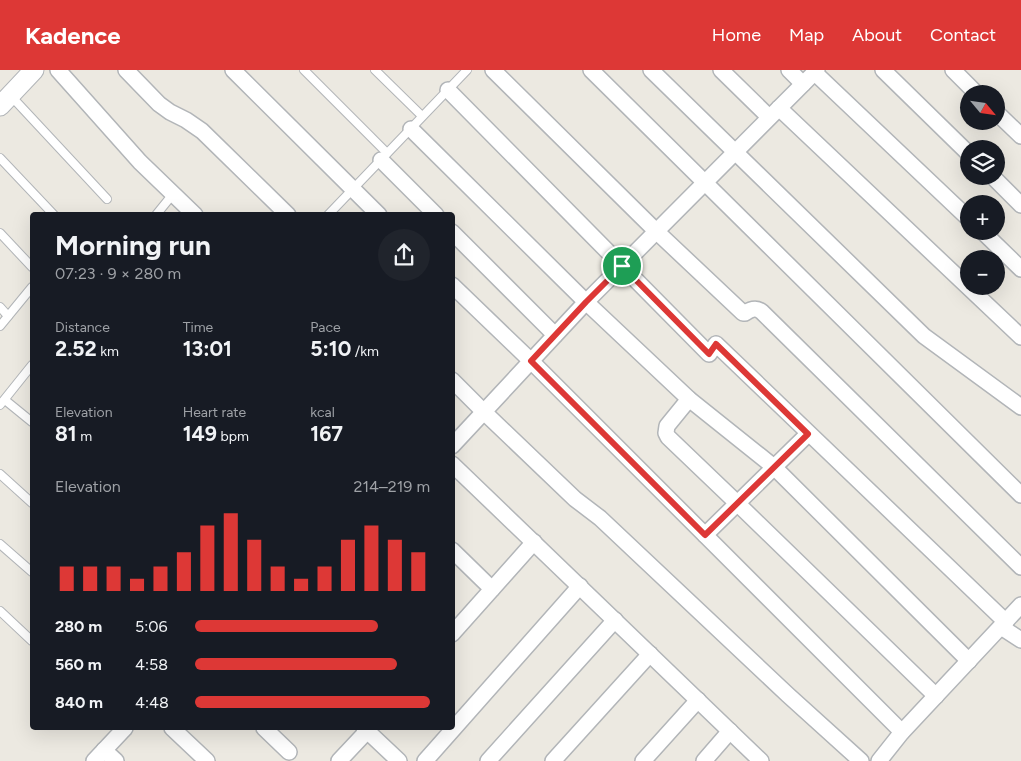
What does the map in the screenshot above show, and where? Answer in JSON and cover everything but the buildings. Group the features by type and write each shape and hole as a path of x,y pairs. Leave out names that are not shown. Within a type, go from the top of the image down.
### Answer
{"street":[{"path":"5,100 34,70"},
{"path":"58,70 140,162 191,212"},
{"path":"126,70 159,104 202,131 285,212"},
{"path":"233,70 376,212"},
{"path":"493,70 656,231 743,313 751,309 762,312 1021,568"},
{"path":"592,70 1021,496"},
{"path":"651,70 924,336 1021,407"},
{"path":"721,70 774,113 1021,337"},
{"path":"789,70 803,84"},
{"path":"883,70 960,145"},
{"path":"953,70 969,85"},
{"path":"455,443 586,302 815,71 960,210"},
{"path":"448,90 709,354 716,344 1021,640"},
{"path":"1005,121 1021,136"},
{"path":"411,128 586,302 689,398 774,467 969,661"},
{"path":"384,156 433,212"},
{"path":"1001,185 1021,204"},
{"path":"455,235 555,335"},
{"path":"991,240 1021,268"},
{"path":"455,288 531,361 902,732"},
{"path":"455,383 575,499 600,518 860,761"},
{"path":"689,398 667,426 666,433 668,437 936,696"},
{"path":"705,535 808,434"},
{"path":"455,467 761,761"},
{"path":"455,631 534,542"},
{"path":"455,553 492,589"},
{"path":"455,727 580,586"},
{"path":"879,761 902,732 1021,606"},
{"path":"488,761 615,620"},
{"path":"553,761 650,654"},
{"path":"643,761 698,700"},
{"path":"116,761 99,756 123,730"},
{"path":"174,730 207,761"},
{"path":"266,730 289,752"},
{"path":"339,761 366,730"},
{"path":"368,730 399,761"},
{"path":"425,761 452,730"},
{"path":"704,761 730,731"}],"lane":[{"path":"304,70 384,156"},
{"path":"375,70 422,116"},
{"path":"454,70 461,76"},
{"path":"331,212 467,70"},
{"path":"5,100 107,199"},
{"path":"0,158 51,212"},
{"path":"158,212 173,194"},
{"path":"0,233 30,265"},
{"path":"0,326 30,289"},
{"path":"0,307 8,316"},
{"path":"30,368 2,402 30,421"},
{"path":"0,474 30,502"},
{"path":"0,544 30,570"},
{"path":"0,612 30,639"}],"route":[{"path":"622,266 709,354 716,344 808,434 705,535 531,361 622,266"}]}
